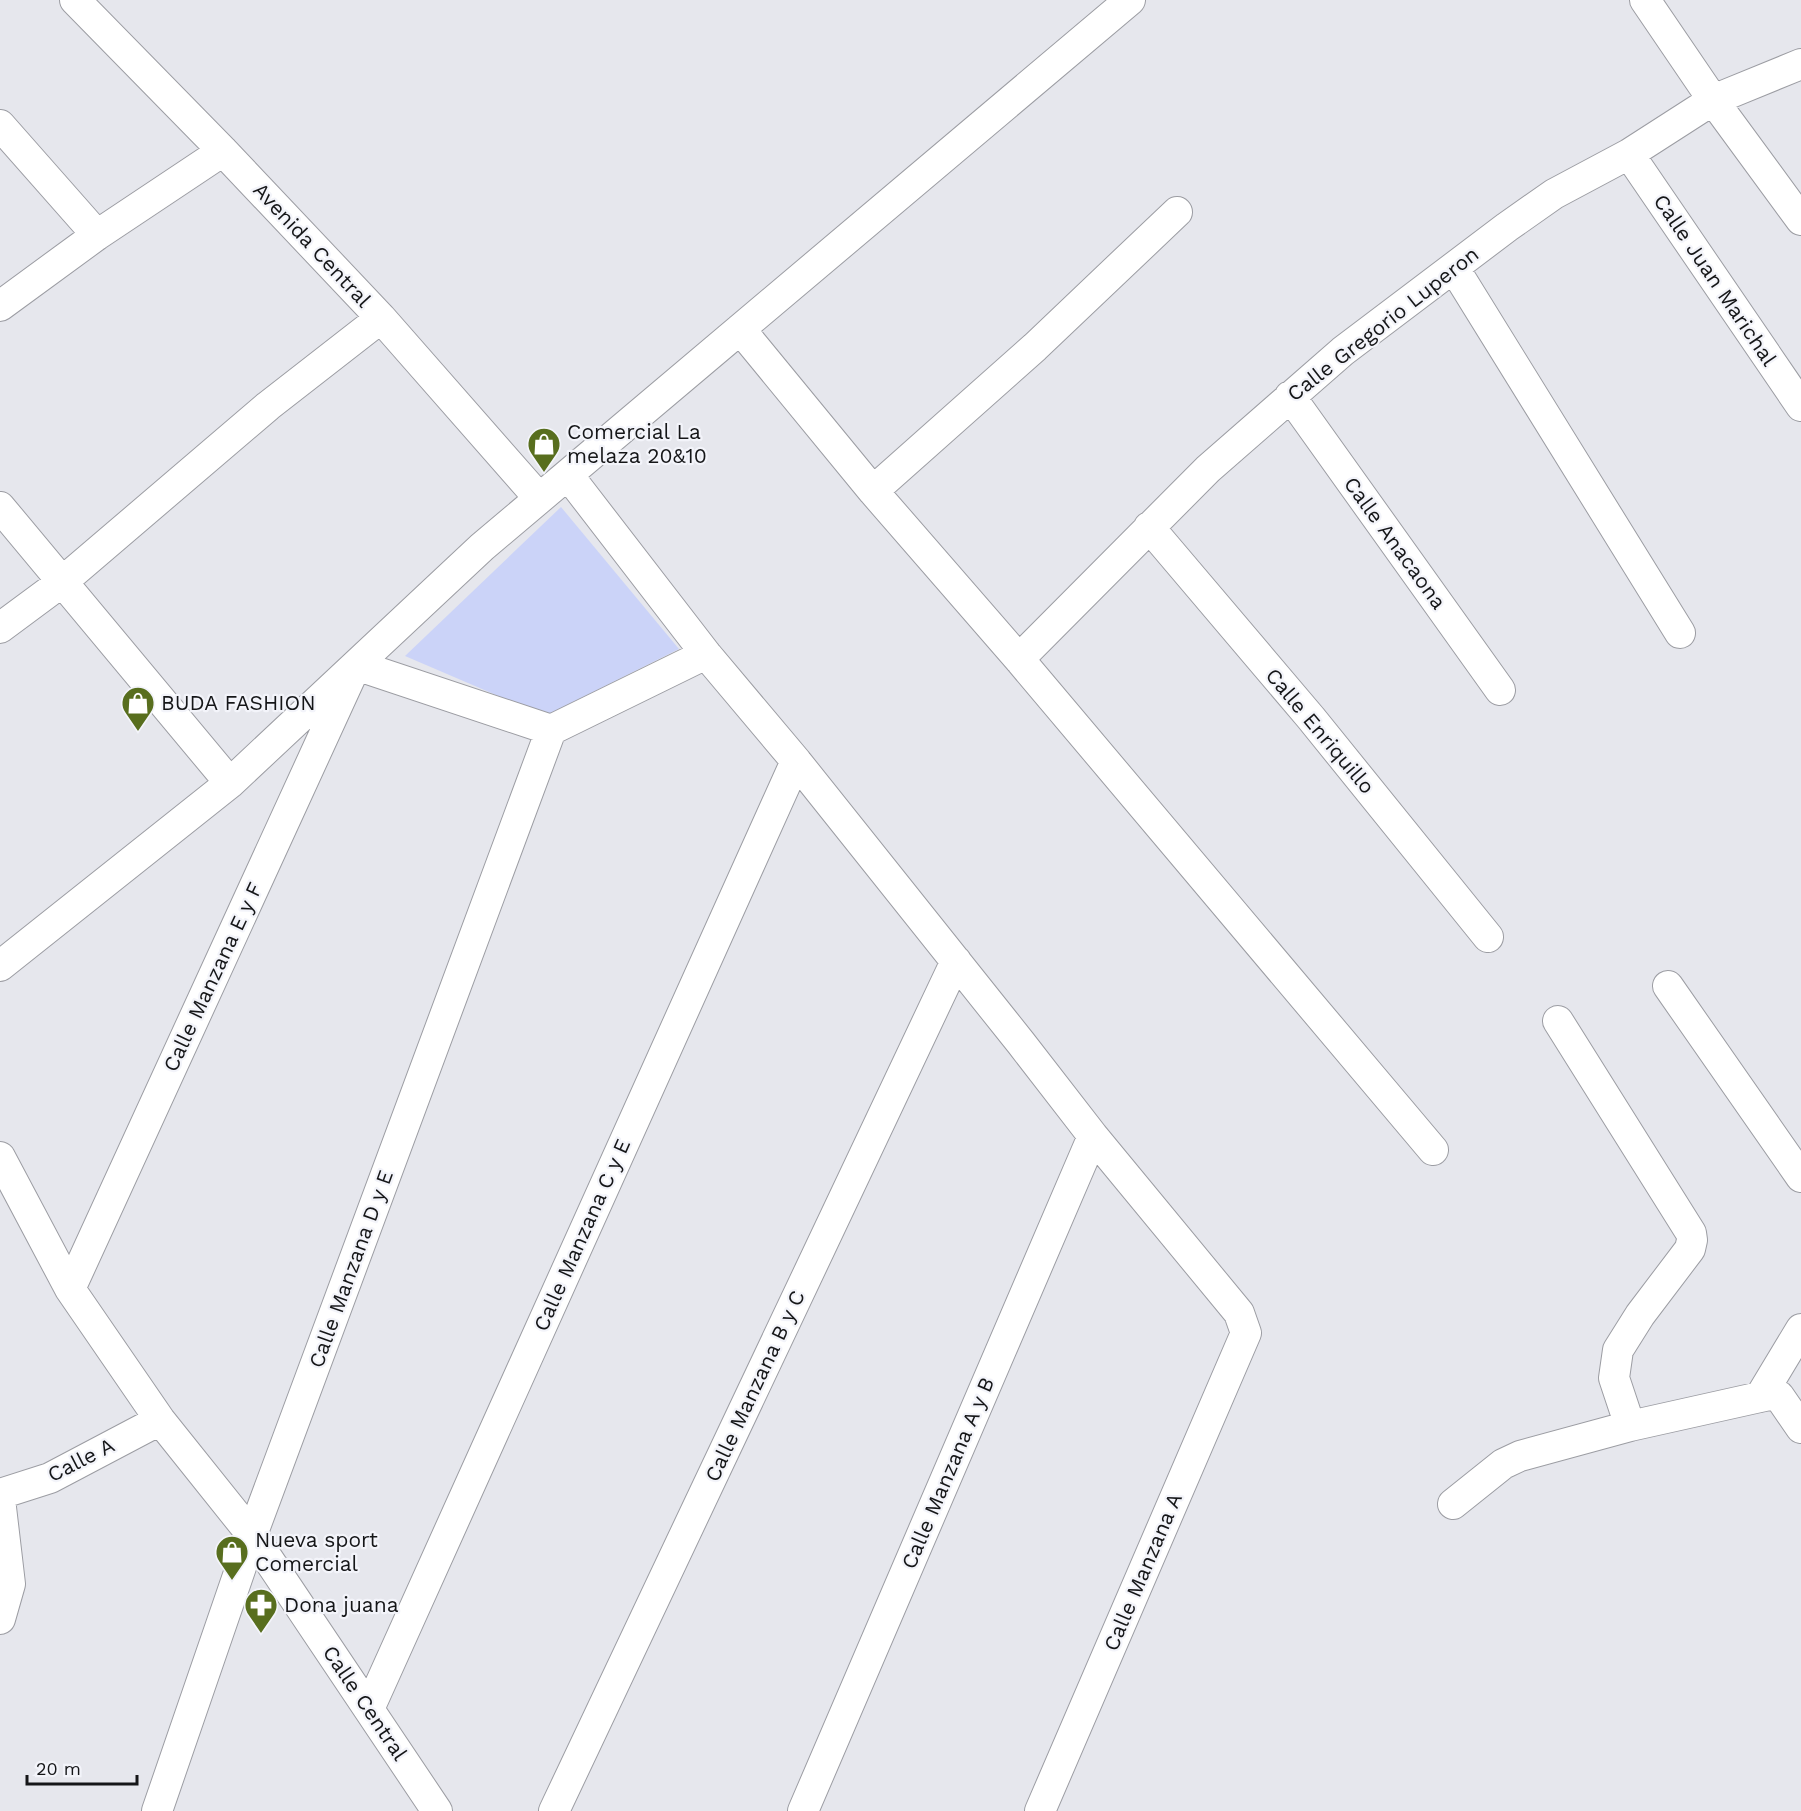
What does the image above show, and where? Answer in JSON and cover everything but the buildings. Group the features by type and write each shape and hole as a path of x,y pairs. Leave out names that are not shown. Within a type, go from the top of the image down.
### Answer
{"street":[{"name":"Avenida Central","path":"75,0 223,151 381,318 539,498"},
{"path":"0,966 230,783 482,547 1130,0"},
{"path":"1647,1 1713,100 1801,220"},
{"name":"Calle Gregorio Luperon","path":"1019,659 1208,469 1343,351 1554,194 1629,154 1713,100 1801,64"},
{"path":"0,125 97,235"},
{"path":"0,306 97,235 223,151"},
{"name":"Calle Juan Marichal","path":"1629,154 1801,406"},
{"path":"873,491 1035,347 1177,213"},
{"path":"1454,268 1680,633"},
{"path":"0,628 62,582 268,406 381,318"},
{"path":"740,329 873,491 1019,659 1434,1150"},
{"name":"Calle Anacaona","path":"1290,396 1500,690"},
{"path":"567,475 706,654 796,761 1093,1136"},
{"path":"0,507 230,783"},
{"name":"Calle Enriquillo","path":"1149,527 1311,718 1488,937"},
{"path":"356,665 551,730 706,654"},
{"name":"Calle Manzana E y F","path":"70,1289 356,665"},
{"name":"Calle Manzana D y E","path":"157,1811 252,1535 551,730"},
{"name":"Calle Manzana C y E","path":"369,1709 796,761"},
{"name":"Calle Manzana B y C","path":"554,1811 956,961"},
{"path":"1668,986 1801,1177"},
{"path":"1558,1021 1691,1233 1690,1249 1640,1315 1618,1350 1614,1378 1630,1426"},
{"name":"Calle Manzana A","path":"1040,1811 1246,1333 1239,1313 1093,1136"},
{"name":"Calle Manzana A y B","path":"803,1811 1093,1136"},
{"name":"Calle Central","path":"0,1157 12,1206 160,1420 252,1535 437,1811"},
{"path":"1760,1397 1801,1329"},
{"path":"1453,1504 1503,1464 1520,1456 1630,1426 1760,1397 1774,1394 1779,1396 1801,1428"},
{"name":"Calle A","path":"0,1494 50,1478 160,1420"},
{"path":"0,1499 10,1584 0,1619"}],"shaded area":[{"path":"561,507 679,649 545,716 405,656"}],"place":[{"name":"Comercial La melaza 20&10","path":"544,473"},
{"name":"BUDA FASHION","path":"138,732"},
{"name":"Nueva sport Comercial","path":"232,1581"},
{"name":"Dona juana","path":"261,1634"}]}
